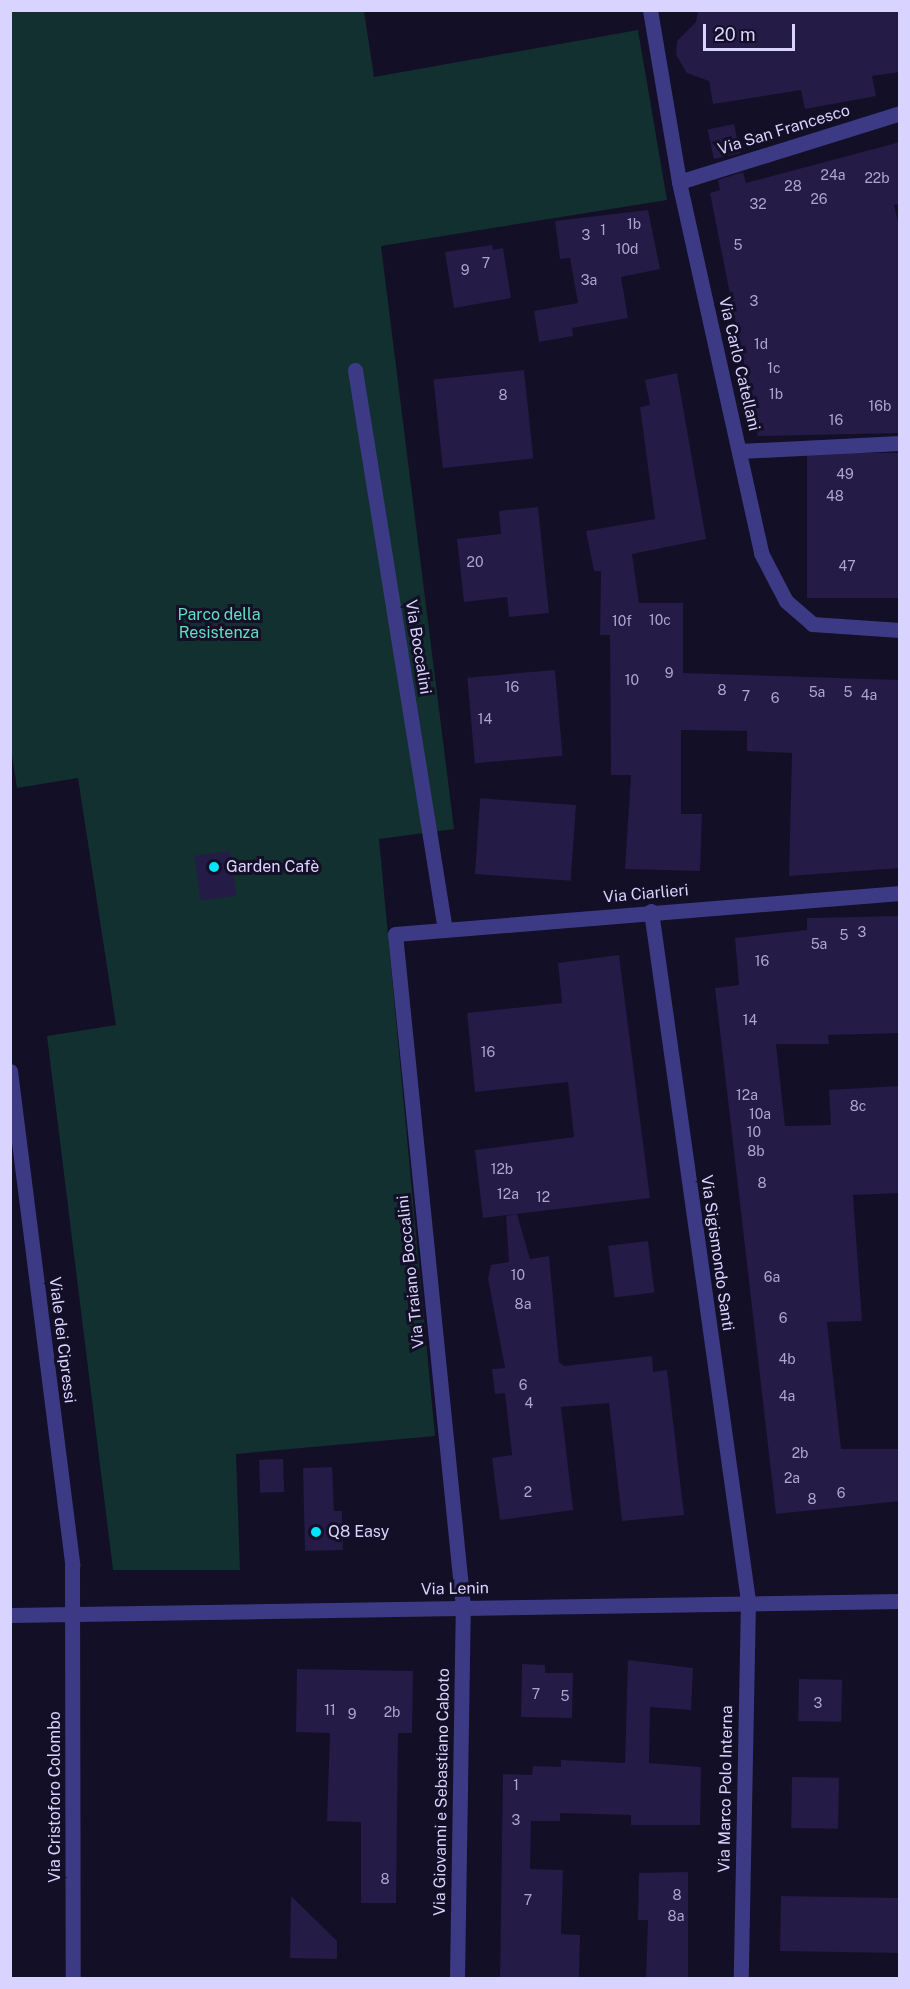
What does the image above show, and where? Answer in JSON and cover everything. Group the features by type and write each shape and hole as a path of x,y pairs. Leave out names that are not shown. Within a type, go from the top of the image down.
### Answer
{"street":[{"name":"Via Carlo Catellani","path":"650,10 679,182 761,553 786,601 812,624 900,630"},
{"name":"Via San Francesco","path":"679,182 900,112"},
{"name":"Via Boccalini","path":"355,370 445,930"},
{"path":"740,451 900,443"},
{"name":"Via Ciarlieri","path":"395,934 900,892"},
{"name":"Via Sigismondo Santi","path":"651,911 748,1600"},
{"name":"Via Traiano Boccalini","path":"395,934 463,1607"},
{"name":"Viale dei Cipressi","path":"10,1071 74,1615"},
{"name":"Via Lenin","path":"10,1615 748,1600 900,1601"},
{"name":"Via Marco Polo Interna","path":"741,1978 748,1600"},
{"name":"Via Giovanni e Sebastiano Caboto","path":"457,1978 463,1607"},
{"name":"Via Cristoforo Colombo","path":"73,1978 74,1615"}],"green space":[{"name":"Parco della Resistenza","path":"10,11 364,11 374,77 638,30 667,200 381,246 454,829 379,839 435,1436 236,1454 240,1570 113,1570 47,1036 116,1025 78,778 17,788 10,742"}],"building":[{"path":"698,10 900,10 900,72 872,76 876,96 805,109 801,90 713,104 709,81 687,73 676,55 677,41 696,22"},
{"path":"734,124 740,153 714,159 708,130"},
{"path":"900,142 900,204 894,205 900,230 900,433 758,436 710,193 720,190 718,180 743,172 746,183"},
{"path":"648,210 660,269 621,277 628,318 572,328 573,336 539,342 534,311 578,303 570,258 560,259 555,221"},
{"path":"492,245 493,250 503,248 511,298 454,308 445,252"},
{"path":"524,370 533,459 443,468 433,380"},
{"path":"677,373 706,539 632,554 639,603 683,603 683,673 900,680 900,868 789,876 792,753 747,751 747,731 681,730 681,814 702,814 700,871 625,869 631,775 611,775 610,635 600,635 601,571 594,571 586,531 655,519 640,407 650,405 645,380"},
{"path":"807,453 900,453 900,598 807,598"},
{"path":"538,507 549,613 509,617 507,597 464,602 457,539 501,534 499,511"},
{"path":"555,670 562,756 475,763 467,678"},
{"path":"480,798 576,805 571,881 475,874"},
{"path":"230,851 236,896 201,901 194,856"},
{"path":"900,916 900,1033 828,1035 829,1044 776,1044 785,1126 831,1125 829,1090 900,1086 900,1193 853,1195 862,1321 827,1322 841,1449 900,1449 900,1501 776,1514 715,988 739,985 735,938 807,930 807,918"},
{"path":"619,955 650,1198 483,1218 475,1150 574,1137 568,1082 475,1092 467,1013 562,1003 558,963"},
{"path":"517,1214 530,1259 549,1256 559,1362 564,1366 652,1356 653,1372 667,1370 684,1515 622,1521 609,1403 561,1407 573,1510 500,1520 492,1458 512,1455 505,1393 495,1394 492,1369 505,1368 488,1278 491,1265 509,1262 506,1216"},
{"path":"648,1241 654,1293 615,1297 608,1246"},
{"path":"283,1459 284,1492 260,1493 259,1460"},
{"path":"332,1467 334,1511 342,1511 343,1550 305,1551 303,1468"},
{"path":"628,1660 693,1668 691,1710 650,1707 649,1763 701,1767 700,1825 631,1825 631,1815 560,1813 560,1821 531,1821 530,1869 563,1870 561,1934 580,1935 579,1978 500,1978 503,1774 532,1775 533,1766 561,1767 561,1760 625,1763"},
{"path":"522,1664 545,1665 545,1673 573,1673 572,1718 521,1717"},
{"path":"297,1669 413,1671 412,1733 398,1733 396,1903 361,1903 361,1822 327,1821 330,1733 296,1732"},
{"path":"799,1679 842,1680 841,1722 798,1721"},
{"path":"792,1777 839,1778 838,1829 791,1828"},
{"path":"688,1872 688,1978 646,1978 648,1920 638,1920 639,1873"},
{"path":"291,1896 337,1941 337,1959 290,1958"},
{"path":"781,1896 900,1898 899,1953 780,1951"}],"place":[{"name":"Garden Cafè","path":"214,867"},
{"name":"Q8 Easy","path":"316,1532"}]}
